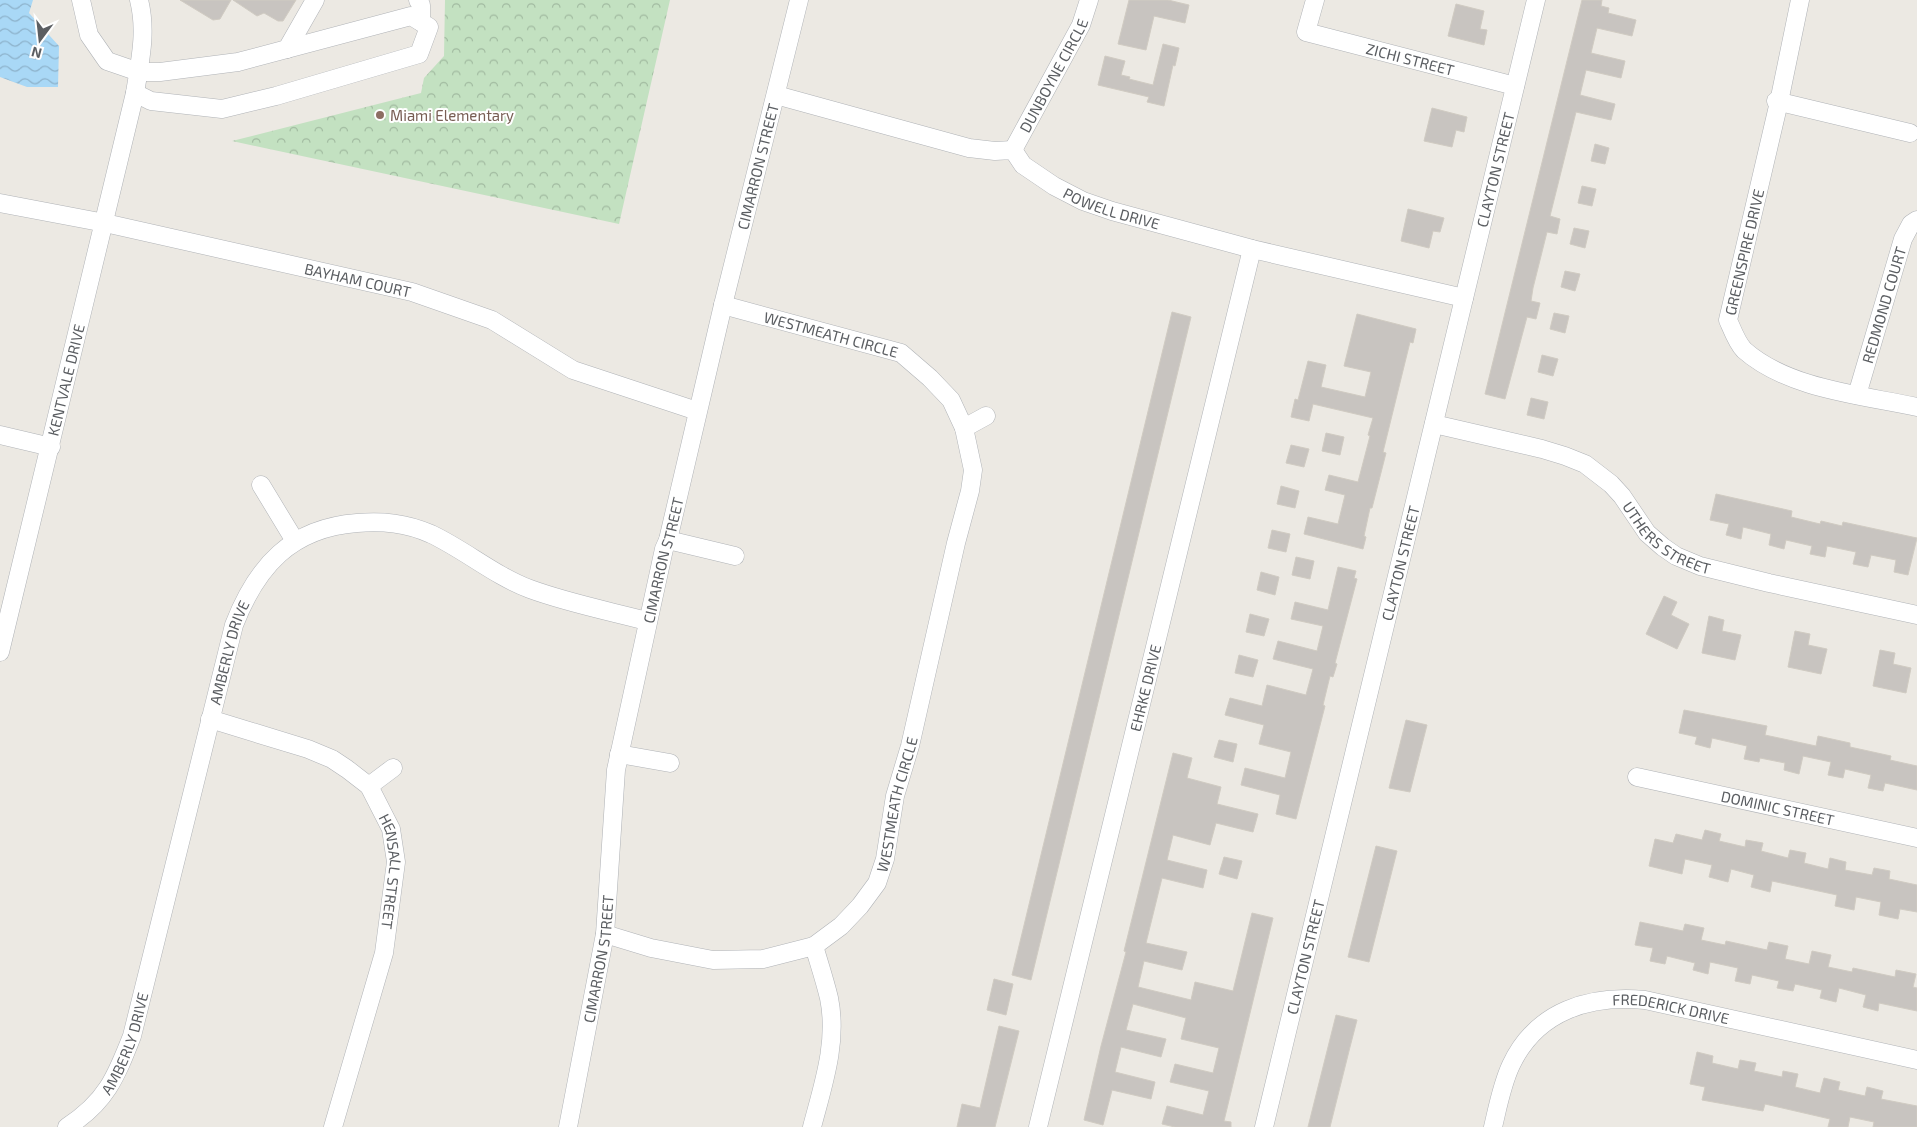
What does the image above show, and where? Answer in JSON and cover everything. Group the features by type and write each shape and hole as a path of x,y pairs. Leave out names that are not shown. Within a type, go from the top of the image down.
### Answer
{"street":[{"path":"81,0 89,35 107,61 139,72 160,72 238,62 411,16 429,27 419,54 276,96 222,109 133,100"},
{"name":"KENTVALE DRIVE","path":"0,652 105,223 139,72 143,47 143,16 139,0"},
{"path":"287,49 315,0"},
{"path":"418,0 421,5 421,22"},
{"name":"CIMARRON STREET","path":"568,1127 605,934 612,816 619,754 648,621 723,304 800,0"},
{"name":"DUNBOYNE CIRCLE","path":"1013,150 1081,25 1089,0"},
{"name":"ZICHI STREET","path":"1316,0 1306,32 1515,86"},
{"name":"CLAYTON STREET","path":"1264,1127 1536,0"},
{"name":"GREENSPIRE DRIVE","path":"1800,0 1728,320 1743,349 1781,374 1829,389 1917,407"},
{"path":"776,96 969,148 1013,150"},
{"path":"1778,102 1910,134"},
{"name":"POWELL DRIVE","path":"1013,150 1023,165 1054,186 1083,201 1112,211 1252,249 1464,298"},
{"name":"BAYHAM COURT","path":"0,203 105,223 412,292 492,320 573,370 698,411"},
{"name":"REDMOND COURT","path":"1857,394 1903,239 1911,224 1917,220"},
{"name":"EHRKE DRIVE","path":"1038,1127 1252,249"},
{"name":"WESTMEATH CIRCLE","path":"605,934 651,948 714,960 763,959 814,946 842,926 860,906 877,883 885,859 895,796 910,746 956,543 970,491 973,470 964,428 951,400 902,353 723,304"},
{"path":"964,428 986,416"},
{"name":"UTHERS STREET","path":"1434,424 1542,449 1584,464 1611,484 1622,496 1647,533 1662,548 1700,566 1917,615"},
{"path":"0,435 50,447"},
{"path":"261,485 295,540"},
{"name":"AMBERLY DRIVE","path":"67,1127 97,1104 119,1069 132,1036 234,625 240,608 257,578 281,552 295,540 322,528 376,521 394,522 431,534 530,589 648,621"},
{"path":"668,540 735,556"},
{"name":"HENSALL STREET","path":"210,719 308,749 348,768 369,786 391,829 396,862 384,953 333,1127"},
{"path":"619,754 670,763"},
{"path":"369,786 393,768"},
{"name":"DOMINIC STREET","path":"1637,777 1917,838"},
{"path":"812,1127 829,1062 832,1020 829,998 814,946"},
{"name":"FREDERICK DRIVE","path":"1493,1127 1504,1082 1511,1065 1530,1036 1557,1014 1573,1006 1600,1000 1621,998 1646,1000 1917,1060"}],"green space":[{"path":"445,0 670,0 619,224 232,141 421,93 424,78 444,56"}],"water":[{"path":"0,0 33,0 29,13 59,46 58,87 27,87 0,77"}],"building":[{"path":"180,0 231,0 220,19 213,20"},
{"path":"233,0 296,0 283,21 278,21 264,13 257,16"},
{"path":"1129,0 1168,0 1189,5 1185,23 1154,16 1146,50 1118,44"},
{"path":"1582,0 1602,0 1601,6 1609,8 1608,13 1636,20 1632,36 1597,28 1591,53 1625,61 1621,78 1586,70 1580,95 1615,104 1611,120 1576,112 1550,216 1560,219 1557,234 1547,232 1533,288 1531,301 1540,303 1536,319 1527,317 1505,399 1485,394"},
{"path":"1456,4 1484,11 1480,29 1487,30 1484,45 1448,36"},
{"path":"1163,44 1179,48 1175,66 1173,65 1164,106 1147,102 1149,97 1098,85 1105,56 1125,61 1121,75 1153,85"},
{"path":"1432,108 1467,117 1464,132 1456,130 1452,147 1424,141"},
{"path":"1595,144 1609,148 1605,164 1591,161"},
{"path":"1582,186 1596,189 1592,206 1578,203"},
{"path":"1408,209 1444,218 1440,232 1433,231 1429,248 1401,241"},
{"path":"1574,228 1589,231 1585,248 1570,244"},
{"path":"1565,271 1580,274 1575,291 1561,287"},
{"path":"1172,312 1191,317 1031,980 1012,975"},
{"path":"1554,313 1569,316 1565,333 1550,329"},
{"path":"1357,314 1416,329 1413,343 1410,342 1383,452 1386,453 1372,508 1370,508 1363,549 1304,534 1308,517 1338,524 1345,495 1325,490 1329,475 1358,482 1373,418 1313,404 1309,421 1291,417 1295,399 1298,400 1308,361 1326,365 1321,387 1365,397 1371,372 1344,366"},
{"path":"1542,355 1558,359 1553,376 1538,372"},
{"path":"1531,398 1548,402 1544,419 1527,415"},
{"path":"1326,433 1344,437 1340,455 1322,451"},
{"path":"1291,445 1309,449 1304,467 1286,463"},
{"path":"1281,486 1299,491 1295,508 1277,504"},
{"path":"1716,494 1792,511 1791,517 1820,524 1821,521 1842,526 1843,522 1917,538 1908,575 1894,572 1896,560 1871,555 1868,567 1853,564 1856,552 1827,546 1825,557 1810,554 1812,546 1786,540 1784,549 1769,545 1771,534 1743,527 1741,539 1726,535 1729,524 1710,520"},
{"path":"1272,530 1290,534 1286,552 1268,548"},
{"path":"1296,557 1314,561 1310,579 1292,575"},
{"path":"1338,567 1356,571 1354,578 1357,579 1335,663 1337,664 1333,677 1330,676 1323,705 1325,706 1296,819 1276,814 1280,795 1241,785 1245,768 1285,778 1291,752 1259,744 1264,725 1225,715 1230,698 1262,706 1267,685 1306,695 1313,669 1273,659 1278,641 1317,651 1323,626 1291,619 1295,602 1328,610"},
{"path":"1261,572 1279,577 1275,595 1257,590"},
{"path":"1664,596 1677,602 1671,615 1689,624 1677,649 1646,634"},
{"path":"1250,614 1269,619 1264,636 1246,632"},
{"path":"1709,616 1724,620 1722,631 1741,635 1735,660 1702,653"},
{"path":"1795,631 1810,634 1808,645 1827,649 1821,674 1788,667"},
{"path":"1880,650 1895,653 1893,664 1911,668 1906,693 1873,686"},
{"path":"1239,655 1258,660 1253,677 1235,673"},
{"path":"1684,710 1767,726 1765,735 1816,746 1818,736 1850,743 1850,747 1891,756 1890,760 1917,766 1917,790 1885,783 1883,791 1868,788 1871,775 1845,769 1843,778 1828,775 1831,762 1803,756 1799,774 1784,770 1785,763 1760,758 1759,762 1744,759 1747,746 1712,738 1710,748 1695,744 1697,737 1679,733"},
{"path":"1406,720 1427,725 1410,792 1389,788"},
{"path":"1219,740 1237,744 1233,762 1214,757"},
{"path":"1173,753 1192,758 1187,778 1221,787 1217,804 1258,814 1253,832 1216,823 1210,845 1173,835 1167,860 1207,870 1203,888 1162,878 1146,943 1187,952 1182,970 1144,961 1138,987 1191,1000 1195,982 1233,991 1252,913 1273,918 1224,1121 1231,1122 1231,1127 1175,1127 1162,1124 1167,1106 1203,1115 1209,1091 1170,1082 1175,1064 1213,1073 1219,1048 1181,1039 1186,1018 1133,1004 1126,1030 1166,1039 1161,1057 1121,1047 1115,1072 1155,1082 1151,1099 1112,1090 1103,1125 1084,1120"},
{"path":"1705,830 1721,834 1719,841 1745,847 1746,840 1763,843 1761,851 1788,858 1790,850 1806,853 1804,863 1828,869 1830,858 1846,862 1845,870 1872,875 1874,868 1890,871 1889,879 1917,885 1917,912 1900,909 1898,919 1879,915 1881,902 1856,897 1854,910 1835,906 1837,895 1772,881 1770,892 1751,887 1754,875 1731,869 1728,882 1709,877 1712,865 1685,859 1682,874 1649,866 1655,839 1673,843 1676,834 1702,840"},
{"path":"1376,846 1397,851 1369,962 1348,957"},
{"path":"1224,857 1242,861 1237,879 1219,874"},
{"path":"1640,922 1683,931 1685,924 1704,928 1701,940 1725,945 1726,941 1767,950 1769,942 1788,946 1785,959 1809,964 1812,951 1831,955 1828,967 1852,972 1853,968 1895,977 1896,970 1916,974 1913,987 1917,988 1917,1011 1879,1003 1878,1011 1863,1007 1866,995 1839,988 1836,1002 1820,998 1822,990 1795,984 1793,991 1777,988 1779,981 1752,975 1750,984 1735,981 1738,968 1710,962 1708,974 1693,970 1695,963 1667,956 1665,964 1650,961 1653,948 1635,945"},
{"path":"994,979 1013,984 1006,1015 987,1010"},
{"path":"1336,1015 1357,1020 1330,1127 1308,1127"},
{"path":"999,1026 1019,1031 995,1127 957,1127 962,1104 980,1108"},
{"path":"1697,1052 1713,1056 1712,1063 1738,1069 1740,1060 1756,1063 1754,1071 1782,1077 1783,1071 1798,1074 1795,1087 1820,1093 1824,1078 1840,1082 1838,1090 1865,1096 1867,1087 1883,1091 1881,1099 1917,1106 1917,1127 1873,1127 1874,1122 1850,1117 1848,1127 1828,1127 1830,1119 1765,1104 1763,1111 1702,1100 1705,1087 1690,1084"}],"place":[{"name":"Miami Elementary","path":"380,115"}]}
